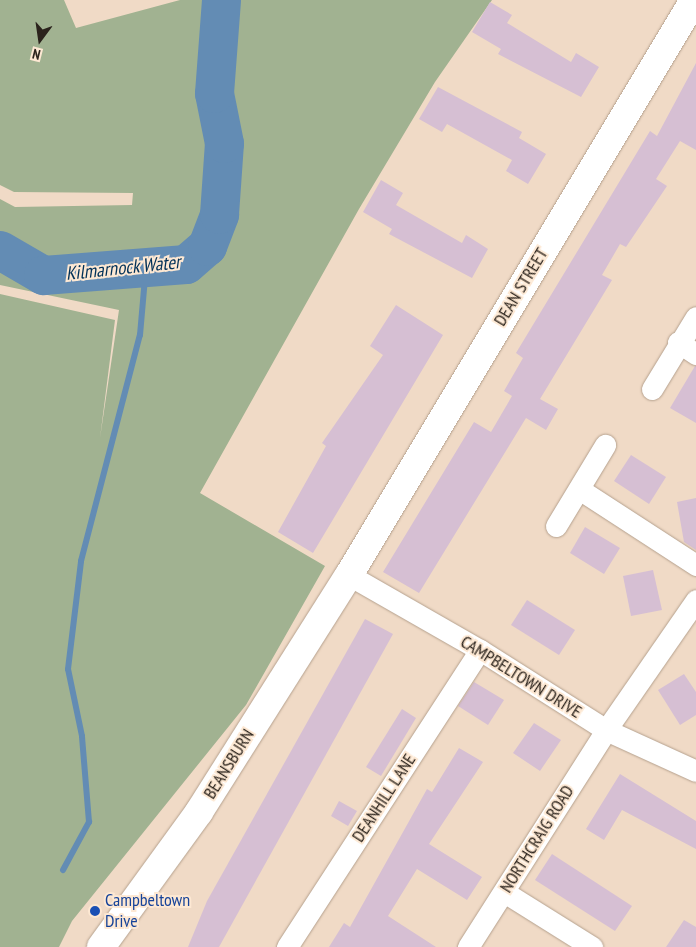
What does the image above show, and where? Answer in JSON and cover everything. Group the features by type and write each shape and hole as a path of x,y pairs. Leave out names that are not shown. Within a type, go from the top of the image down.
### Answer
{"main road":[{"name":"DEAN STREET","path":"349,575 694,0"},
{"name":"BEANSBURN","path":"101,947 199,812 349,575"}],"street":[{"path":"652,389 678,342 696,317"},
{"path":"678,342 696,354"},
{"path":"556,526 605,445"},
{"path":"579,489 696,566"},
{"name":"CAMPBELTOWN DRIVE","path":"349,575 480,650 606,730 696,771"},
{"name":"NORTHCRAIG ROAD","path":"468,947 606,730 696,600"},
{"name":"DEANHILL LANE","path":"288,947 480,650"},
{"path":"504,892 592,947"}],"green space":[{"path":"0,0 64,0 76,28 180,0 492,0 435,82 359,209 200,493 325,566 246,705 72,921 59,947 0,947 0,294 115,320 100,438 119,310 0,285 0,199 15,207 132,205 133,193 14,192 0,185"}],"building":[{"path":"490,2 512,15 507,23 571,62 576,53 599,67 581,97 498,54 501,49 472,32"},
{"path":"696,63 696,150 680,141 656,179 667,186 626,247 620,244 602,275 612,280 540,399 558,409 546,430 526,418 419,593 383,572 474,422 491,432 512,396 504,391 523,358 516,353 650,131 657,136"},
{"path":"438,87 522,132 519,138 546,154 528,184 506,171 512,160 447,124 442,132 419,119"},
{"path":"381,180 403,193 396,205 462,243 466,235 488,249 472,278 389,234 392,229 363,212"},
{"path":"396,305 443,335 313,553 278,532 326,446 322,443 383,355 370,346"},
{"path":"696,366 696,423 670,408"},
{"path":"631,455 666,477 649,504 614,481"},
{"path":"696,498 696,550 684,542 677,502"},
{"path":"585,527 620,548 604,574 570,553"},
{"path":"653,570 662,610 631,616 623,576"},
{"path":"527,600 575,630 559,655 511,625"},
{"path":"365,619 393,634 219,947 188,947 207,901"},
{"path":"684,674 696,692 696,715 680,725 658,690"},
{"path":"474,682 504,700 488,725 458,706"},
{"path":"402,709 416,718 381,776 366,767"},
{"path":"534,723 561,740 540,771 513,753"},
{"path":"459,748 483,762 429,844 482,877 467,900 417,869 388,916 436,947 329,947 344,923 350,927 427,789 432,792"},
{"path":"620,774 696,821 696,849 622,810 604,840 586,829"},
{"path":"339,801 357,811 348,826 331,816"},
{"path":"552,854 632,906 615,931 535,880"},
{"path":"684,920 696,927 696,947 666,947"}],"waterway":[{"name":"Kilmarnock Water","path":"0,250 43,275 186,264 207,246 219,214 224,143 214,93 221,0"},
{"path":"63,870 89,822 82,736 68,669 81,561 140,335 146,266"}],"place":[{"name":"Campbeltown Drive","path":"95,911"}]}
